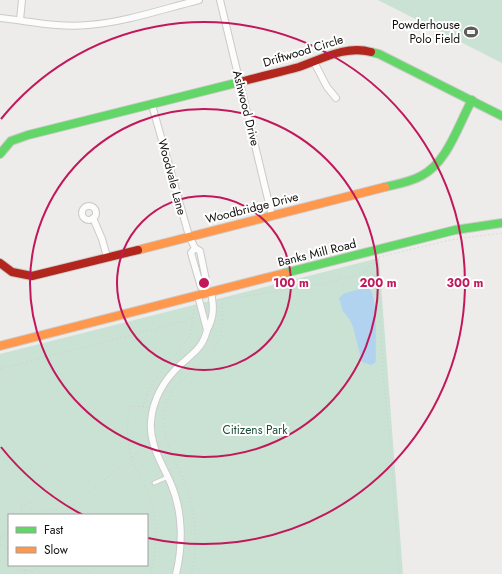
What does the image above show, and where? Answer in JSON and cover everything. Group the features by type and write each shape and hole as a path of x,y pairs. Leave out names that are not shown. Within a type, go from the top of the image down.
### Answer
{"street":[{"path":"20,20 22,0"},
{"path":"0,18 69,26 89,25 140,15 199,0"},
{"name":"Ashwood Drive","path":"220,0 272,216"},
{"name":"Driftwood Circle","path":"240,82 314,62 340,51 354,49 366,50 379,54 502,116"},
{"path":"314,62 327,87 336,98"},
{"path":"0,154 7,144 15,139 240,82"},
{"name":"Woodbridge Drive","path":"0,262 16,274 31,276 410,181 423,176 444,157 472,100"},
{"name":"Woodvale Lane","path":"152,105 189,236 195,248 200,251 208,285 205,296"},
{"path":"93,218 102,239 107,257"},
{"name":"Banks Mill Road","path":"0,346 205,296 455,230 502,223"},
{"path":"205,296 206,330"},
{"path":"176,574 180,552 181,531 177,502 154,446 151,429 153,409 162,387 179,366 198,350 203,341 206,330 213,318 205,296"}],"lane":[{"path":"154,483 168,477"}],"path":[{"path":"144,407 148,391 158,375 191,334 195,303 205,296 222,300 302,288 334,281 367,270 375,258 450,240 502,233"},
{"path":"367,270 377,279 380,297 383,375 390,441 398,574"},
{"path":"191,574 195,552 195,519 187,489 164,436 165,411 167,403 179,381 207,357 219,339 222,327 222,300"},
{"path":"0,369 192,319"},
{"path":"150,574 156,548 156,524 151,501 132,457 127,429 128,411 130,406 165,411"},
{"path":"63,514 132,457 143,449 154,446"},
{"path":"22,514 21,507 28,502 39,510 43,511 55,508 61,514"},
{"path":"181,531 195,532"},
{"path":"16,566 17,568 25,571 35,572 38,566"},
{"path":"24,574 26,566"},
{"path":"80,566 92,574"}],"green space":[{"name":"Powderhouse Polo Field","path":"378,0 502,0 502,63"},
{"name":"Citizens Park","path":"379,258 403,574 0,574 0,354"}],"water":[{"path":"368,287 374,299 376,321 376,360 375,363 371,365 362,362 353,327 343,311 339,298 345,293"}],"traffic: fast":[{"path":"371,52 379,54 502,116"},
{"path":"0,154 11,141 28,135 244,81"},
{"path":"385,187 404,183 417,178 430,170 445,152 472,100"},
{"path":"285,273 455,230 502,223"}],"traffic: slow":[{"path":"138,250 385,187"},
{"path":"0,346 285,273"}],"traffic: jam":[{"path":"244,81 299,67 334,54 352,50 371,52"},
{"path":"0,263 12,272 32,276 138,250"}],"place":[{"name":"Powderhouse Polo Field","path":"471,32"}]}
